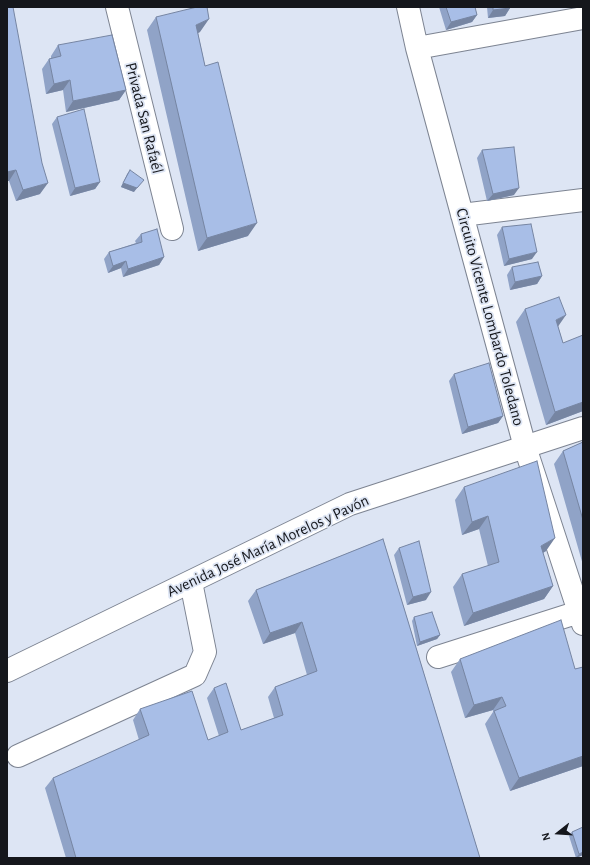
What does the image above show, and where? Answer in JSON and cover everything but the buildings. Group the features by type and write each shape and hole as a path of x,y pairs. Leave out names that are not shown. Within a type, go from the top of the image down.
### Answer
{"street":[{"name":"Privada San Rafaél","path":"117,7 172,229"},
{"name":"Circuito Vicente Lombardo Toledano","path":"408,7 417,48 525,447 581,618"},
{"path":"417,48 583,18"},
{"path":"462,215 583,200"},
{"name":"Avenida José María Morelos y Pavón","path":"7,671 350,504 583,428"},
{"path":"18,756 195,675 206,652 190,582"},
{"path":"438,657 581,618"}]}
